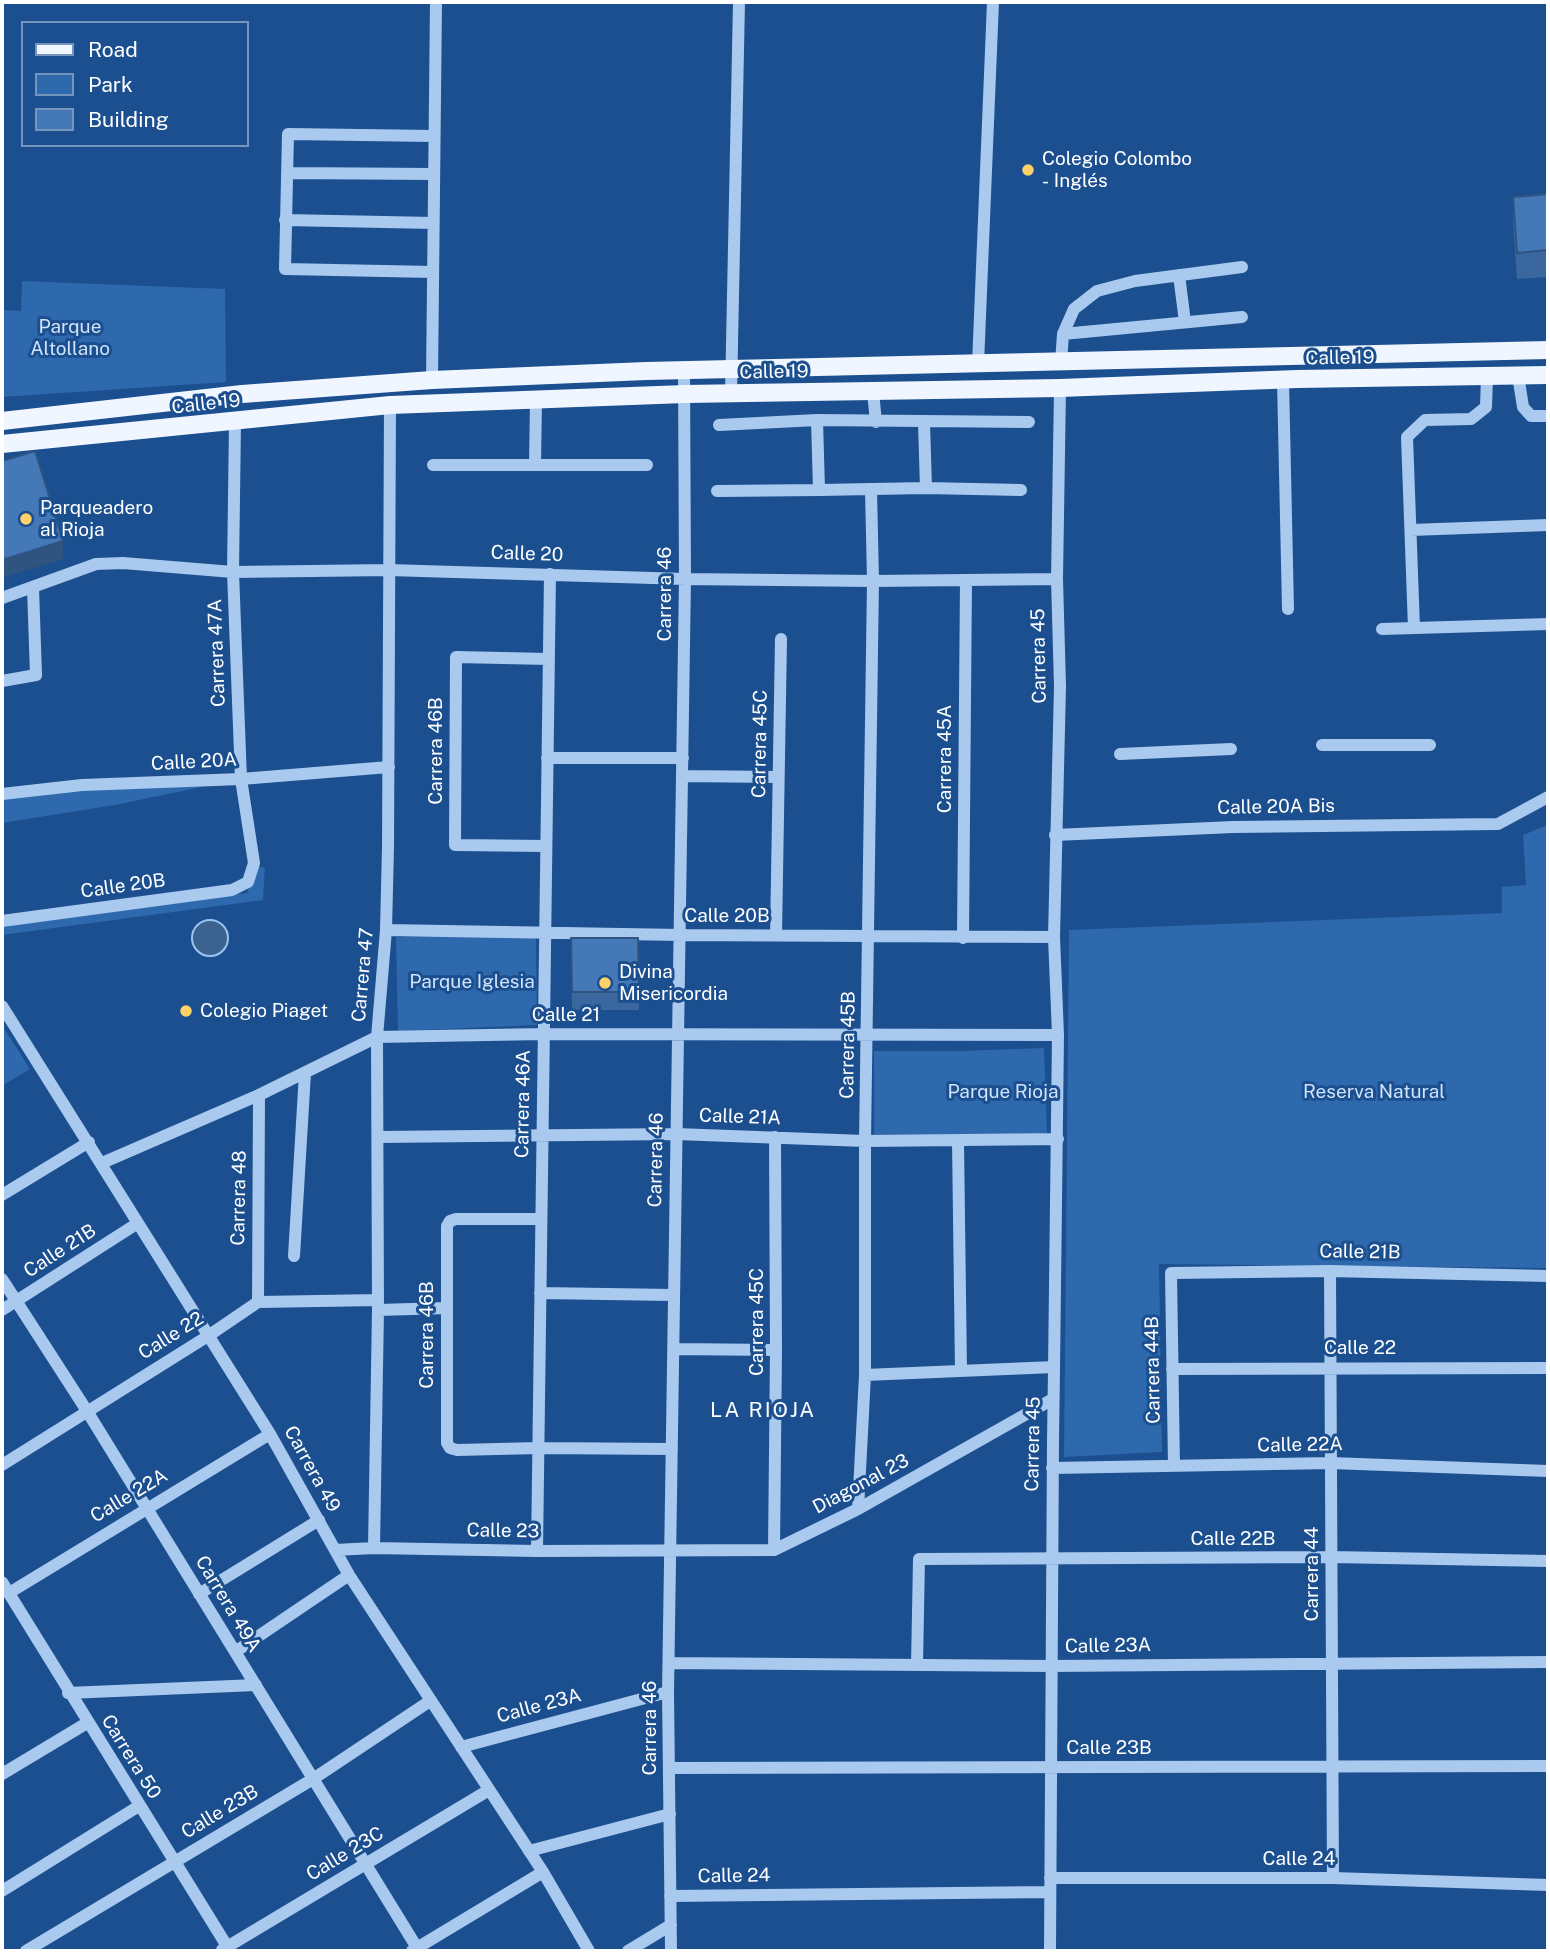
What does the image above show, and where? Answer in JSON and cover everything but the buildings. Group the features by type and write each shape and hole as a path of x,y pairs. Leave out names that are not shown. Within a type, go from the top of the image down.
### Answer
{"main road":[{"name":"Calle 19","path":"2,421 242,394 432,380 684,370 1548,350"},
{"name":"Calle 19","path":"2,444 390,405 685,394 1059,388 1548,375"}],"street":[{"path":"432,380 436,2"},
{"path":"731,393 739,2"},
{"path":"978,364 993,2"},
{"path":"433,272 285,269 285,220 288,134 434,136"},
{"path":"287,173 434,174"},
{"path":"285,220 433,223"},
{"path":"1061,363 1063,334 1074,309 1097,291 1135,281 1242,267"},
{"path":"1179,275 1185,323"},
{"path":"1063,334 1242,317"},
{"name":"Carrera 46","path":"671,1951 668,1692 681,935 685,579 684,370"},
{"path":"1518,375 1523,407 1531,416 1548,415"},
{"path":"1414,628 1407,437 1425,420 1471,419 1486,407 1487,376"},
{"path":"1283,380 1288,609"},
{"name":"Carrera 45","path":"1051,1951 1051,1559 1058,1139 1054,930 1060,686 1057,579 1059,388"},
{"path":"873,392 876,422"},
{"path":"535,465 536,399"},
{"name":"Carrera 47","path":"374,1548 379,1137 377,1037 386,930 390,405"},
{"path":"817,421 819,491"},
{"path":"719,425 817,421 1029,422"},
{"name":"Carrera 47A","path":"235,422 233,572 241,779 254,863 248,881"},
{"path":"924,423 926,488"},
{"path":"433,464 647,465"},
{"path":"717,491 926,488 1021,491"},
{"name":"Carrera 45B","path":"858,1509 865,1375 865,1141 873,581 871,490"},
{"path":"1410,530 1548,525"},
{"name":"Calle 20","path":"2,598 96,564 123,563 233,572 388,570 685,579 873,581 1057,579"},
{"name":"Carrera 46A","path":"537,1551 550,574"},
{"name":"Carrera 45A","path":"963,938 966,580"},
{"path":"2,681 37,675 33,588"},
{"path":"1382,629 1548,624"},
{"name":"Carrera 45C","path":"776,934 781,639"},
{"name":"Carrera 46B","path":"546,846 455,845 456,657 549,659"},
{"path":"1322,745 1430,745"},
{"path":"1120,754 1231,749"},
{"path":"547,758 683,758"},
{"name":"Calle 20A","path":"2,794 82,785 241,779 389,767"},
{"path":"682,776 778,777"},
{"name":"Calle 20A Bis","path":"1055,835 1233,827 1498,824 1548,797"},
{"name":"Calle 20B","path":"2,921 232,890 248,881"},
{"name":"Calle 20B","path":"386,930 963,938 1054,930"},
{"name":"Carrera 49","path":"2,1006 270,1434 349,1575 543,1872 589,1951"},
{"name":"Calle 21","path":"102,1163 259,1095 377,1037 868,1033 1058,1035"},
{"path":"294,1256 305,1073"},
{"name":"Carrera 48","path":"258,1302 259,1095"},
{"name":"Calle 21A","path":"379,1137 676,1134 865,1141 1058,1139"},
{"name":"Carrera 45C","path":"774,1549 775,1137"},
{"path":"958,1141 961,1371"},
{"path":"2,1195 89,1142"},
{"name":"Carrera 46B","path":"538,1448 457,1450 450,1448 447,1443 447,1226 450,1221 456,1219 541,1219"},
{"name":"Calle 21B","path":"2,1310 138,1223"},
{"name":"Calle 21B","path":"1171,1273 1330,1270 1548,1276"},
{"name":"Carrera 44","path":"1330,1270 1333,1878"},
{"name":"Carrera 44B","path":"1171,1273 1174,1466"},
{"name":"Carrera 49A","path":"2,1279 147,1508 416,1950"},
{"path":"540,1293 673,1295"},
{"path":"258,1302 447,1308"},
{"name":"Calle 22","path":"2,1465 258,1302"},
{"path":"674,1349 776,1350"},
{"path":"865,1375 1054,1368"},
{"name":"Calle 22","path":"1172,1369 1548,1368"},
{"name":"Diagonal 23","path":"671,1551 774,1549 858,1509 1054,1399"},
{"name":"Calle 22A","path":"5,1588 147,1508 270,1434"},
{"path":"538,1448 673,1449"},
{"name":"Calle 22A","path":"1052,1468 1331,1462 1548,1471"},
{"path":"199,1594 319,1520"},
{"name":"Calle 23","path":"335,1550 374,1548 671,1551"},
{"name":"Calle 22B","path":"917,1665 919,1559 1331,1558 1548,1561"},
{"path":"235,1652 349,1575"},
{"name":"Carrera 50","path":"5,1588 226,1950"},
{"name":"Calle 23A","path":"669,1663 1051,1666 1548,1662"},
{"path":"68,1693 256,1685"},
{"name":"Calle 23A","path":"461,1747 668,1692"},
{"name":"Calle 23B","path":"26,1951 313,1779 430,1701"},
{"path":"2,1774 87,1723"},
{"name":"Calle 23B","path":"669,1768 1548,1766"},
{"name":"Calle 23C","path":"226,1950 489,1790"},
{"path":"2,1891 139,1806"},
{"path":"529,1851 670,1814"},
{"path":"416,1950 543,1872"},
{"name":"Calle 24","path":"1050,1878 1333,1878 1548,1885"},
{"name":"Calle 24","path":"670,1896 1050,1892"},
{"path":"628,1951 670,1925"}],"green space":[{"name":"Parque Altollano","path":"22,281 225,289 226,382 2,397 2,310 21,311"},
{"path":"221,783 115,805 2,823 2,799 77,788"},
{"name":"Reserva Natural","path":"1548,825 1548,1268 1159,1264 1162,1452 1064,1457 1069,930 1502,913 1502,887 1526,885 1523,835"},
{"path":"255,865 265,868 263,900 2,935 2,926 247,893"},
{"name":"Parque Iglesia","path":"536,934 537,1025 398,1031 396,937"},
{"path":"2,1025 30,1069 2,1086"},
{"name":"Parque Rioja","path":"1044,1048 1047,1133 874,1138 874,1051"}],"shaded area":[{"path":"210,920 223,925 228,938 223,951 210,956 197,951 192,938 197,925"}],"place":[{"name":"Colegio Colombo - Inglés","path":"1028,170"},
{"name":"Parqueadero al Rioja","path":"26,519"},
{"name":"Divina Misericordia","path":"605,983"},
{"name":"Colegio Piaget","path":"186,1011"}],"district":[{"name":"LA RIOJA","path":"763,1411"}]}
